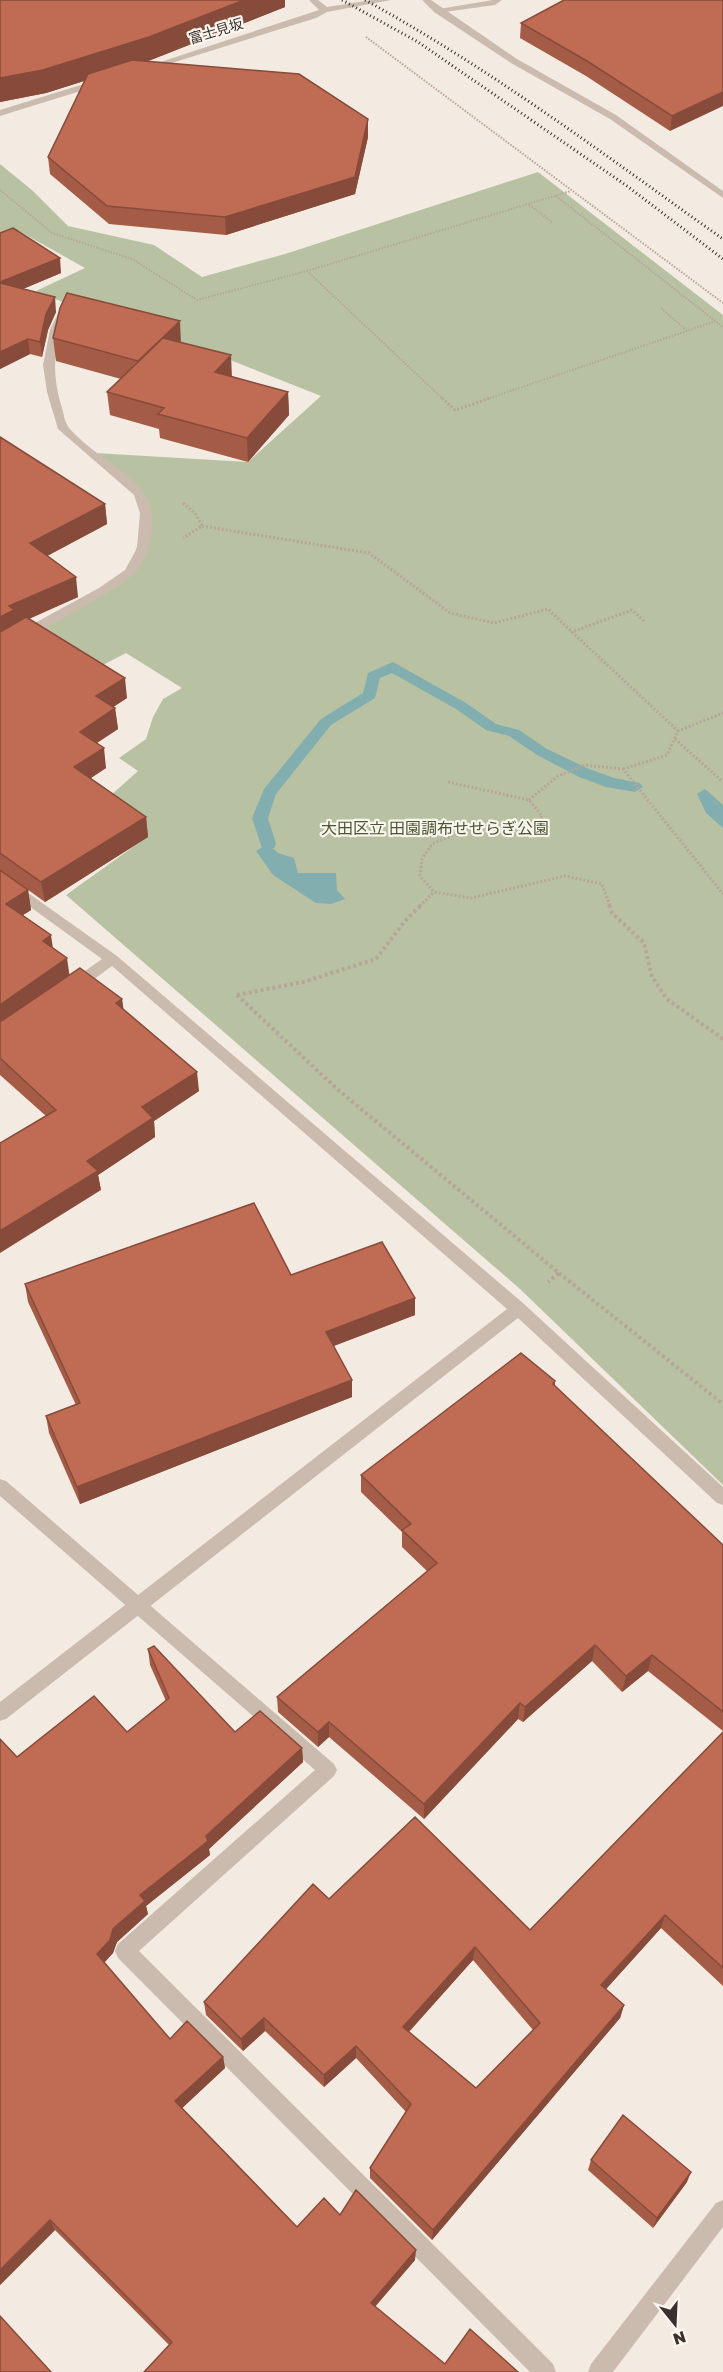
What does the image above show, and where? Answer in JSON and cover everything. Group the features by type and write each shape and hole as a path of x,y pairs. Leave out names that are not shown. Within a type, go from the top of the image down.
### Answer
{"street":[{"path":"313,0 325,10"},
{"name":"富士見坂","path":"135,71 313,16 325,10 387,0"},
{"path":"426,0 436,10 514,61 613,117 723,195"},
{"path":"436,10 495,3 498,0"},
{"path":"0,113 114,78"},
{"path":"0,647 103,590 130,572 143,548 146,513 139,494 63,429 52,392 48,365 55,330 65,310"},
{"path":"0,878 112,960 519,1309 723,1498"},
{"path":"59,997 112,960"},
{"path":"0,1713 137,1604 519,1309"},
{"path":"0,1486 328,1770 125,1951 545,2372"},
{"path":"599,2372 723,2210"}],"path":[{"path":"325,10 388,54 723,303"},
{"path":"0,190 52,233 132,259 196,300 307,271 571,191"},
{"path":"555,196 723,327"},
{"path":"528,204 552,222"},
{"path":"307,271 455,410 716,321"},
{"path":"661,308 687,331"},
{"path":"202,526 369,553 450,613 494,623 548,609 678,731"},
{"path":"572,632 632,610 644,621"},
{"path":"529,800 558,776 585,765 623,769 667,755 678,731 723,713"},
{"path":"675,739 723,783"},
{"path":"623,769 723,894"},
{"path":"448,782 529,800 542,816 537,829 519,835 468,830 432,844 422,859 420,876 434,892 471,898 565,876 602,884 612,914 644,943 652,976 667,999 723,1039"},
{"path":"434,892 404,922 376,959 303,982 237,995 337,1089 559,1273 723,1404"},
{"path":"519,1309 559,1273"}],"green space":[{"name":"大田区立 田園調布せせらぎ公園","path":"0,164 33,191 68,226 154,245 202,277 285,254 538,172 723,315 723,1485 520,1289 66,895 147,837 101,804 138,771 119,758 146,739 153,717 163,699 182,688 126,653 101,666 38,626 130,572 146,513 139,494 95,453 248,462 321,396 195,346 124,327 36,291 85,268 19,231 0,239"}],"water":[{"path":"705,789 723,805 723,828 706,813 697,794"},
{"path":"268,844 278,853 294,858 298,873 336,873 337,890 345,899 331,904 316,903 273,875 256,851"}],"building":[{"path":"0,0 244,0 149,37 43,70 0,78"},
{"path":"564,0 723,0 723,92 672,116 587,61 521,23"},
{"path":"132,60 299,74 368,119 355,177 225,217 107,206 48,157 88,74"},
{"path":"13,228 60,258 0,282 0,233"},
{"path":"0,283 55,297 46,314 40,342 28,339 0,352"},
{"path":"67,293 180,321 138,361 53,338 60,308"},
{"path":"163,338 231,355 215,372 288,392 247,438 158,414 164,408 107,392"},
{"path":"0,437 105,504 30,543 76,577 9,606 14,610 0,617"},
{"path":"26,617 125,678 96,696 115,708 80,732 104,748 74,767 146,817 41,882 0,853 0,632"},
{"path":"0,870 28,890 6,904 51,935 43,941 67,958 0,1005"},
{"path":"80,968 122,999 116,1003 197,1072 142,1107 153,1118 87,1161 98,1171 0,1231 0,1143 56,1110 0,1058 0,1022"},
{"path":"254,1203 291,1275 382,1242 415,1298 326,1332 352,1380 77,1487 46,1416 80,1403 25,1284"},
{"path":"521,1353 555,1381 553,1384 723,1545 723,1712 652,1655 626,1676 595,1645 525,1707 520,1703 424,1804 329,1722 318,1732 277,1697 437,1563 402,1530 411,1524 361,1475"},
{"path":"154,1646 235,1732 260,1711 302,1748 206,1836 208,1841 140,1895 145,1901 113,1929 110,1940 97,1954 170,2039 187,2021 223,2057 175,2101 297,2227 324,2198 340,2215 356,2190 416,2250 371,2303 445,2364 470,2329 518,2372 144,2372 172,2342 50,2220 0,2270 0,1739 17,1757 94,1696 127,1732 169,1698 148,1649"},
{"path":"723,1732 723,1968 665,1915 601,1985 624,2005 433,2230 370,2168 411,2104 356,2046 324,2075 264,2018 241,2039 204,2002 313,1884 329,1899 415,1817 530,1930","holes":["475,1947 540,2023 476,2088 403,2027"]},
{"path":"623,2115 691,2172 657,2218 591,2160"},
{"path":"0,2316 51,2372 0,2372"}],"waterway":[{"path":"268,844 260,818 269,793 326,722 370,695 373,676 393,667 461,706 491,727 514,733 542,752 584,773 611,783 635,787"}],"railway":[{"path":"342,0 418,42 627,186 723,259"},
{"path":"365,0 503,84 723,239"}]}
